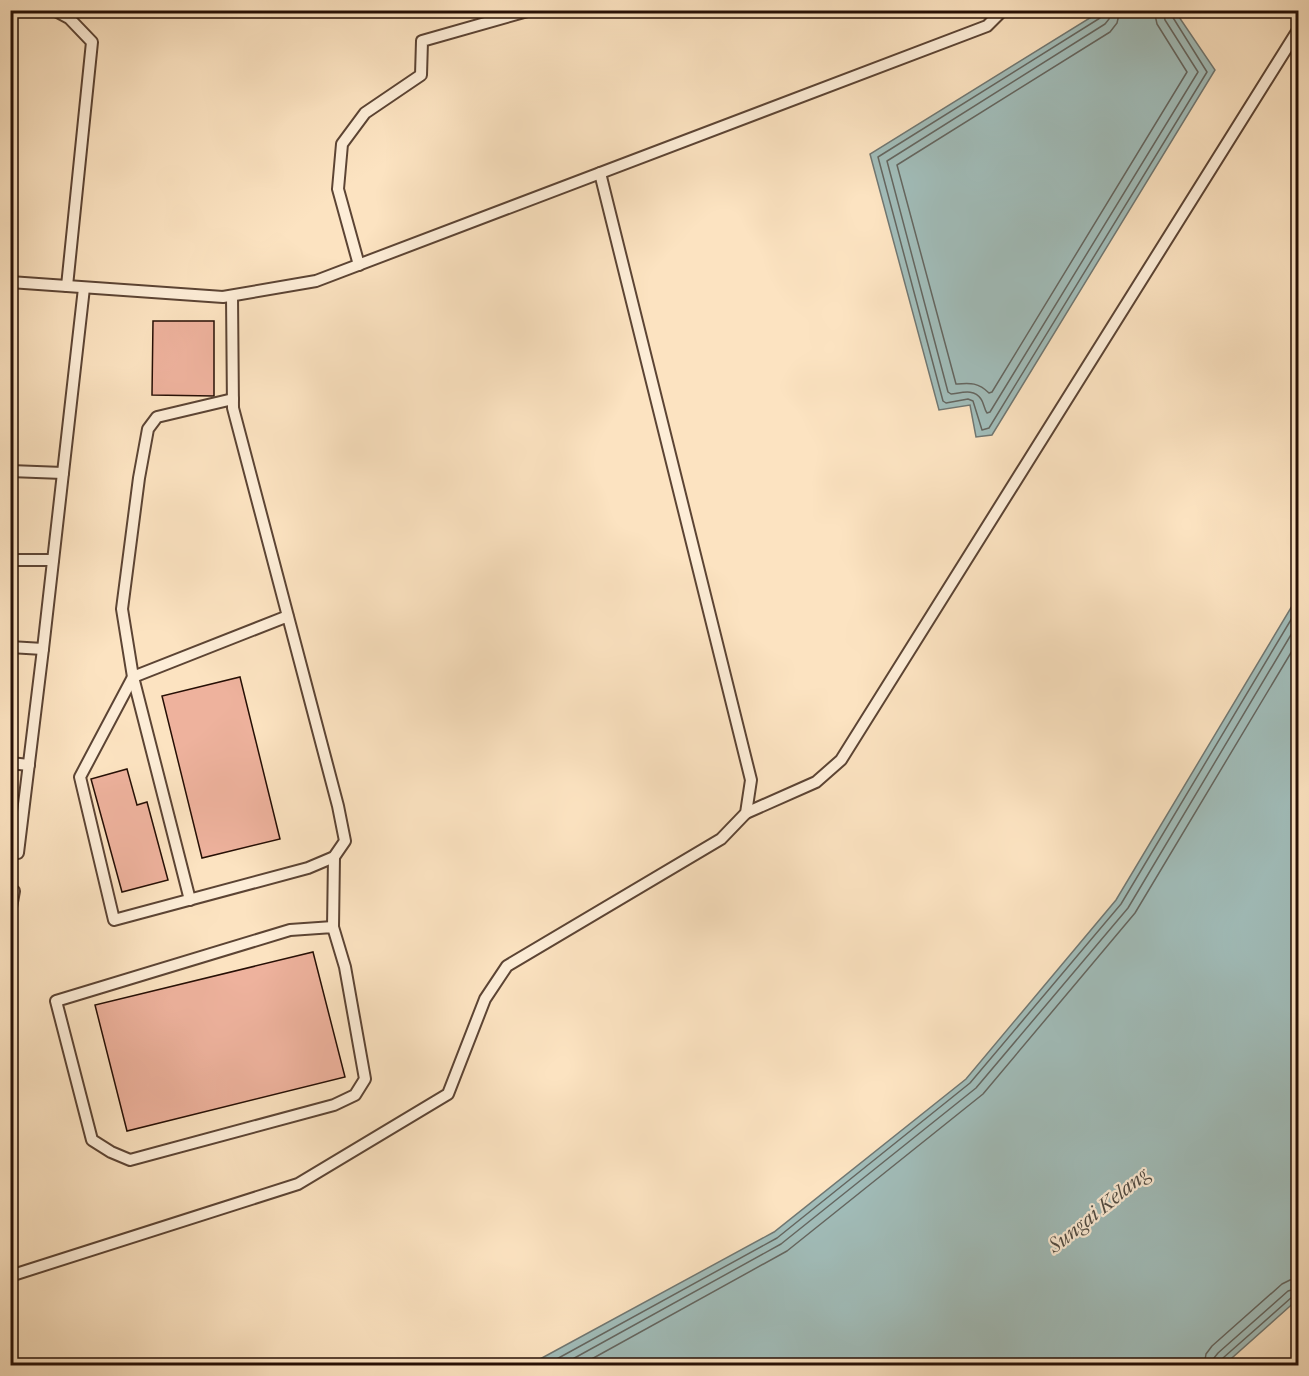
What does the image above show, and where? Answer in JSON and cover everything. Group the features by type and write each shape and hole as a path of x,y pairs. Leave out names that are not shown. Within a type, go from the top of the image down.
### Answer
{"lane":[{"path":"54,10 70,14 92,42 67,286"},
{"path":"358,265 338,189 342,144 365,113 421,75 422,41 531,10"},
{"path":"10,282 223,297 316,281 987,26 1003,10"},
{"path":"10,1276 298,1184 448,1094 485,999 507,966 721,839 746,813 816,782 842,760 1299,30"},
{"path":"600,173 751,780 746,813"},
{"path":"18,853 84,288"},
{"path":"232,296 233,408 288,616 341,818 345,841 334,857 308,868 114,920 80,777 133,677 288,616"},
{"path":"190,900 133,677 123,609 148,429 157,417 233,399"},
{"path":"10,471 63,473"},
{"path":"10,560 53,560"},
{"path":"10,647 43,649"},
{"path":"10,762 29,765"},
{"path":"333,927 290,930 56,1002 92,1140 130,1160 334,1105 355,1095 365,1079 345,967 333,927 334,857"},
{"path":"10,891 14,891 10,913"}],"water":[{"path":"1101,11 1175,11 1215,70 992,435 976,437 970,405 939,410 870,154"},
{"name":"Sungai Kelang","path":"1298,596 1298,1299 1224,1365 529,1365 774,1232 966,1079 1116,900"}],"building":[{"path":"10,137 14,151 10,170"},
{"path":"153,321 214,321 214,396 152,395"},
{"path":"240,677 280,839 202,858 162,696"},
{"path":"127,769 137,805 147,802 168,880 122,892 91,779"},
{"path":"313,952 345,1077 127,1131 95,1005"}]}
